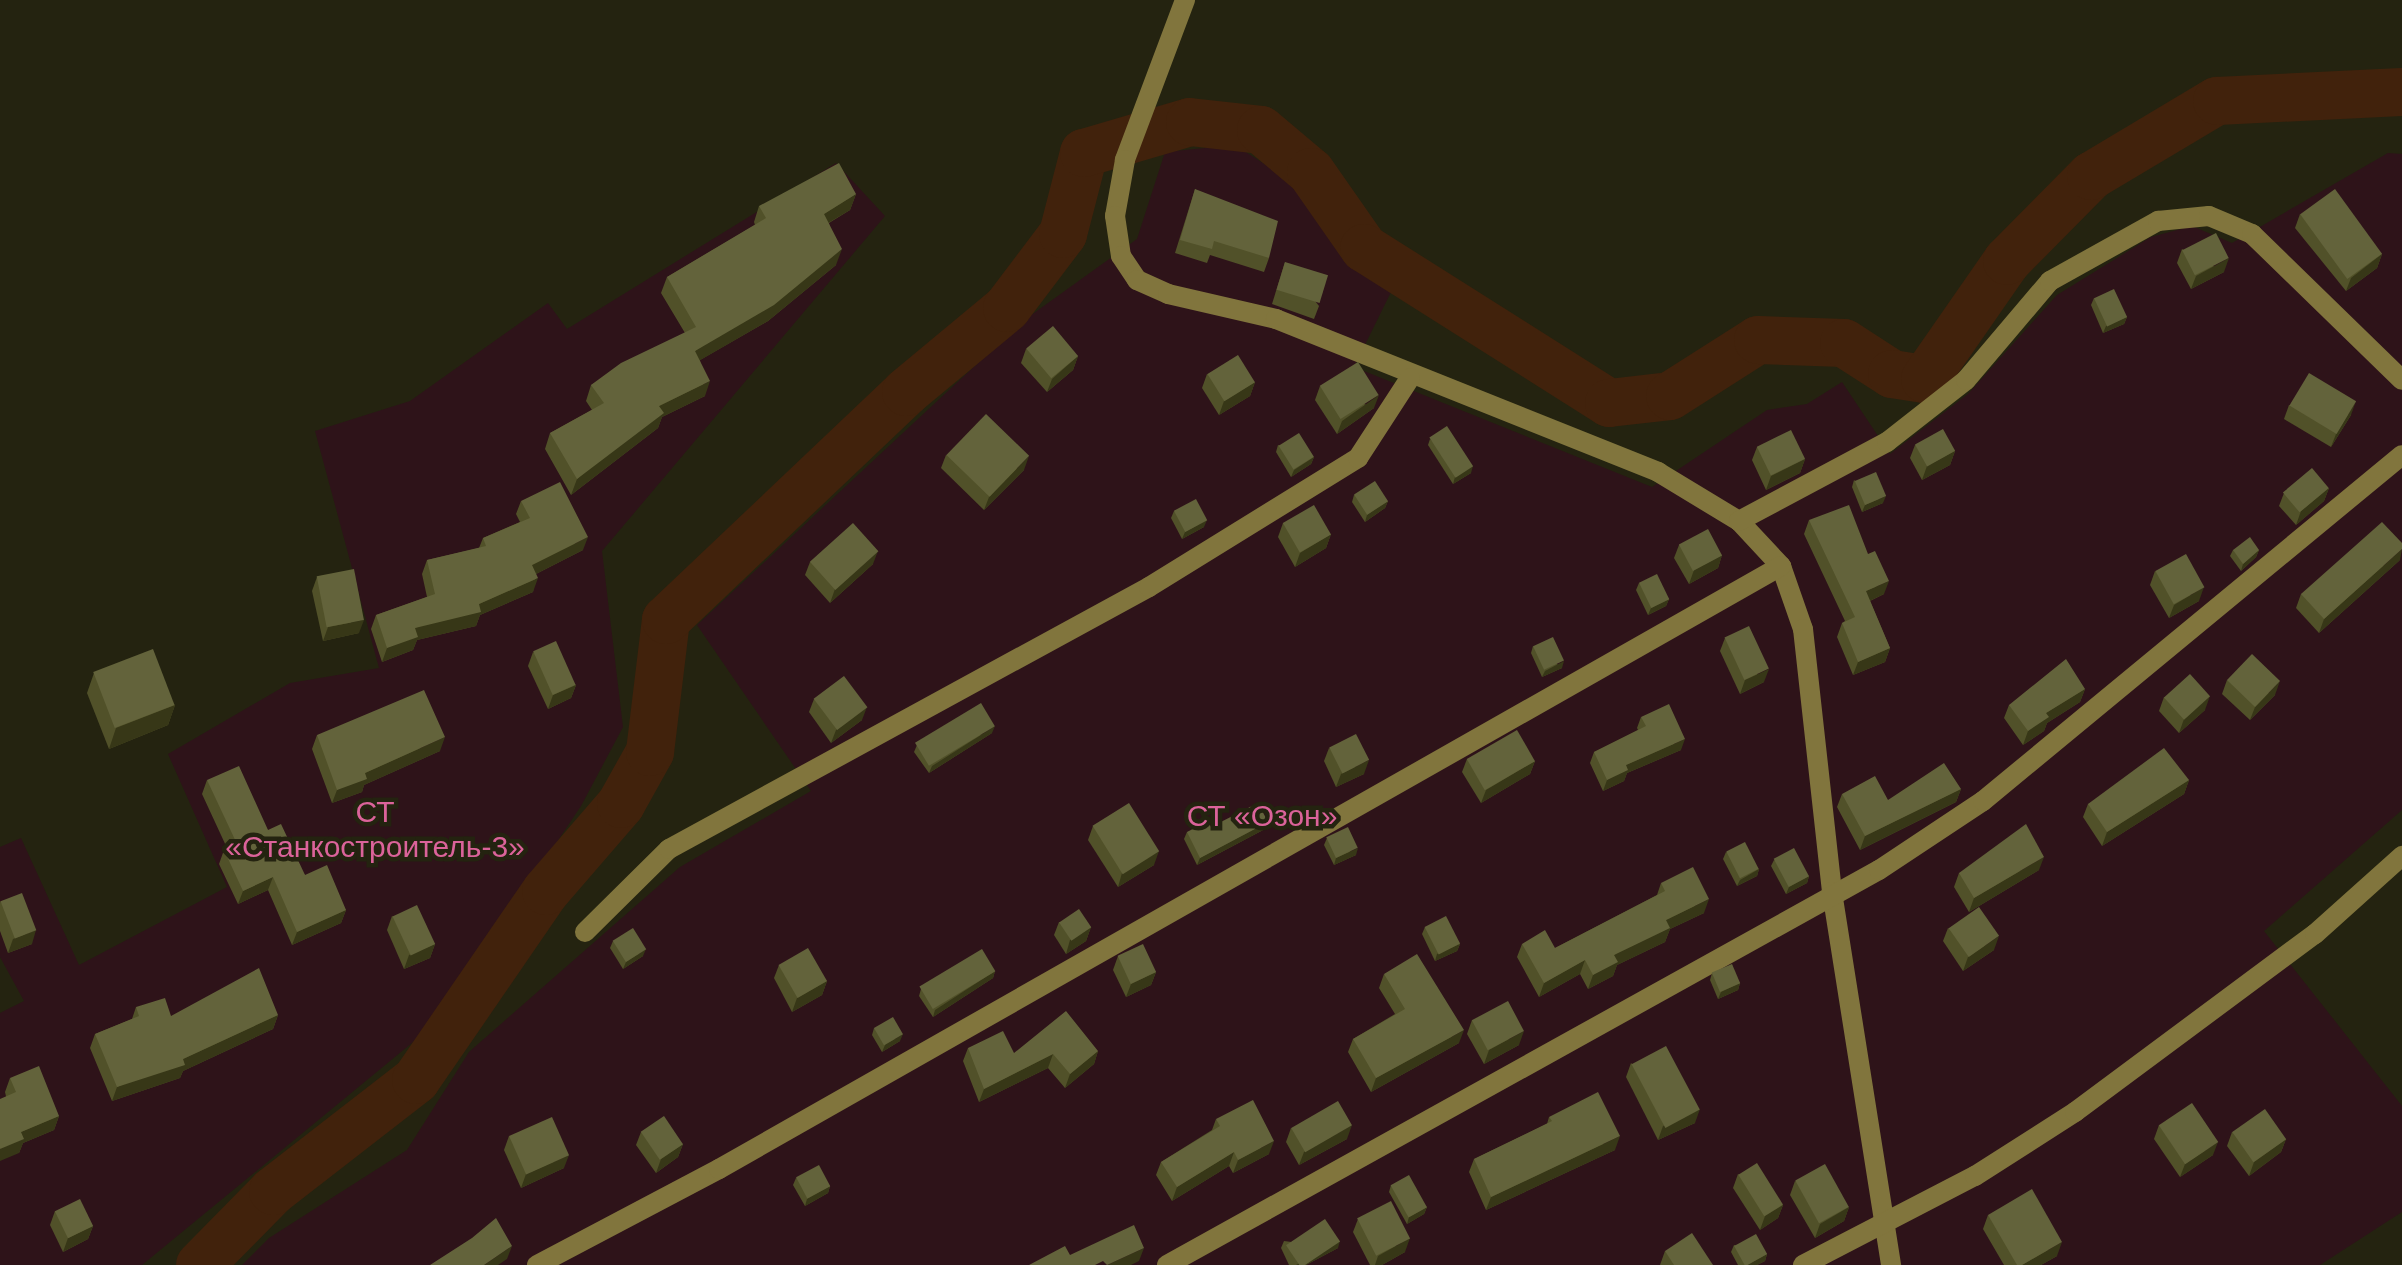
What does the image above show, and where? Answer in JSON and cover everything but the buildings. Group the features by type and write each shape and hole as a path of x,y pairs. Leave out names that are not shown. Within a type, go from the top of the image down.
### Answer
{"street":[{"path":"1184,0 1125,160 1115,216 1121,256 1137,280 1168,294 1276,319 1410,378 1658,472 1739,521 1781,566 1803,628 1832,892 1891,1265"},
{"path":"1739,521 1887,442 1966,380 2050,281 2158,221 2208,216 2252,234 2402,380"},
{"path":"585,932 669,849 1150,586 1358,458 1410,378"},
{"path":"1167,1265 1832,892 1879,870 1982,800 2402,455"},
{"path":"537,1265 720,1169 1781,566"},
{"path":"1802,1265 1884,1218 1975,1176 2075,1112 2315,934 2402,856"}],"green space":[{"name":"СТ «Озон»","path":"1235,145 1295,184 1393,288 1354,367 1652,487 1767,410 1807,404 1842,382 1890,454 1968,394 2057,295 2151,237 2192,226 2232,243 2388,153 2402,154 2402,810 2264,931 2402,1106 2402,1212 2320,1265 242,1265 269,1238 407,1150 469,1052 680,867 811,791 697,625 1023,321 1137,239 1165,152"},
{"name":"СТ «Станкостроитель-3»","path":"836,163 885,216 602,551 623,727 581,806 435,1024 142,1265 0,1265 0,1013 24,1001 0,957 0,847 21,838 79,965 227,887 168,754 290,683 379,668 315,431 410,401 548,303 567,329"}],"waterway":[{"path":"200,1265 273,1191 416,1080 546,891 621,804 650,752 666,620 906,392 1007,308 1063,234 1084,153 1190,122 1261,130 1311,172 1364,248 1609,403 1670,396 1758,340 1844,343 1892,374 1925,379 2007,261 2091,176 2217,101 2402,92"}]}
